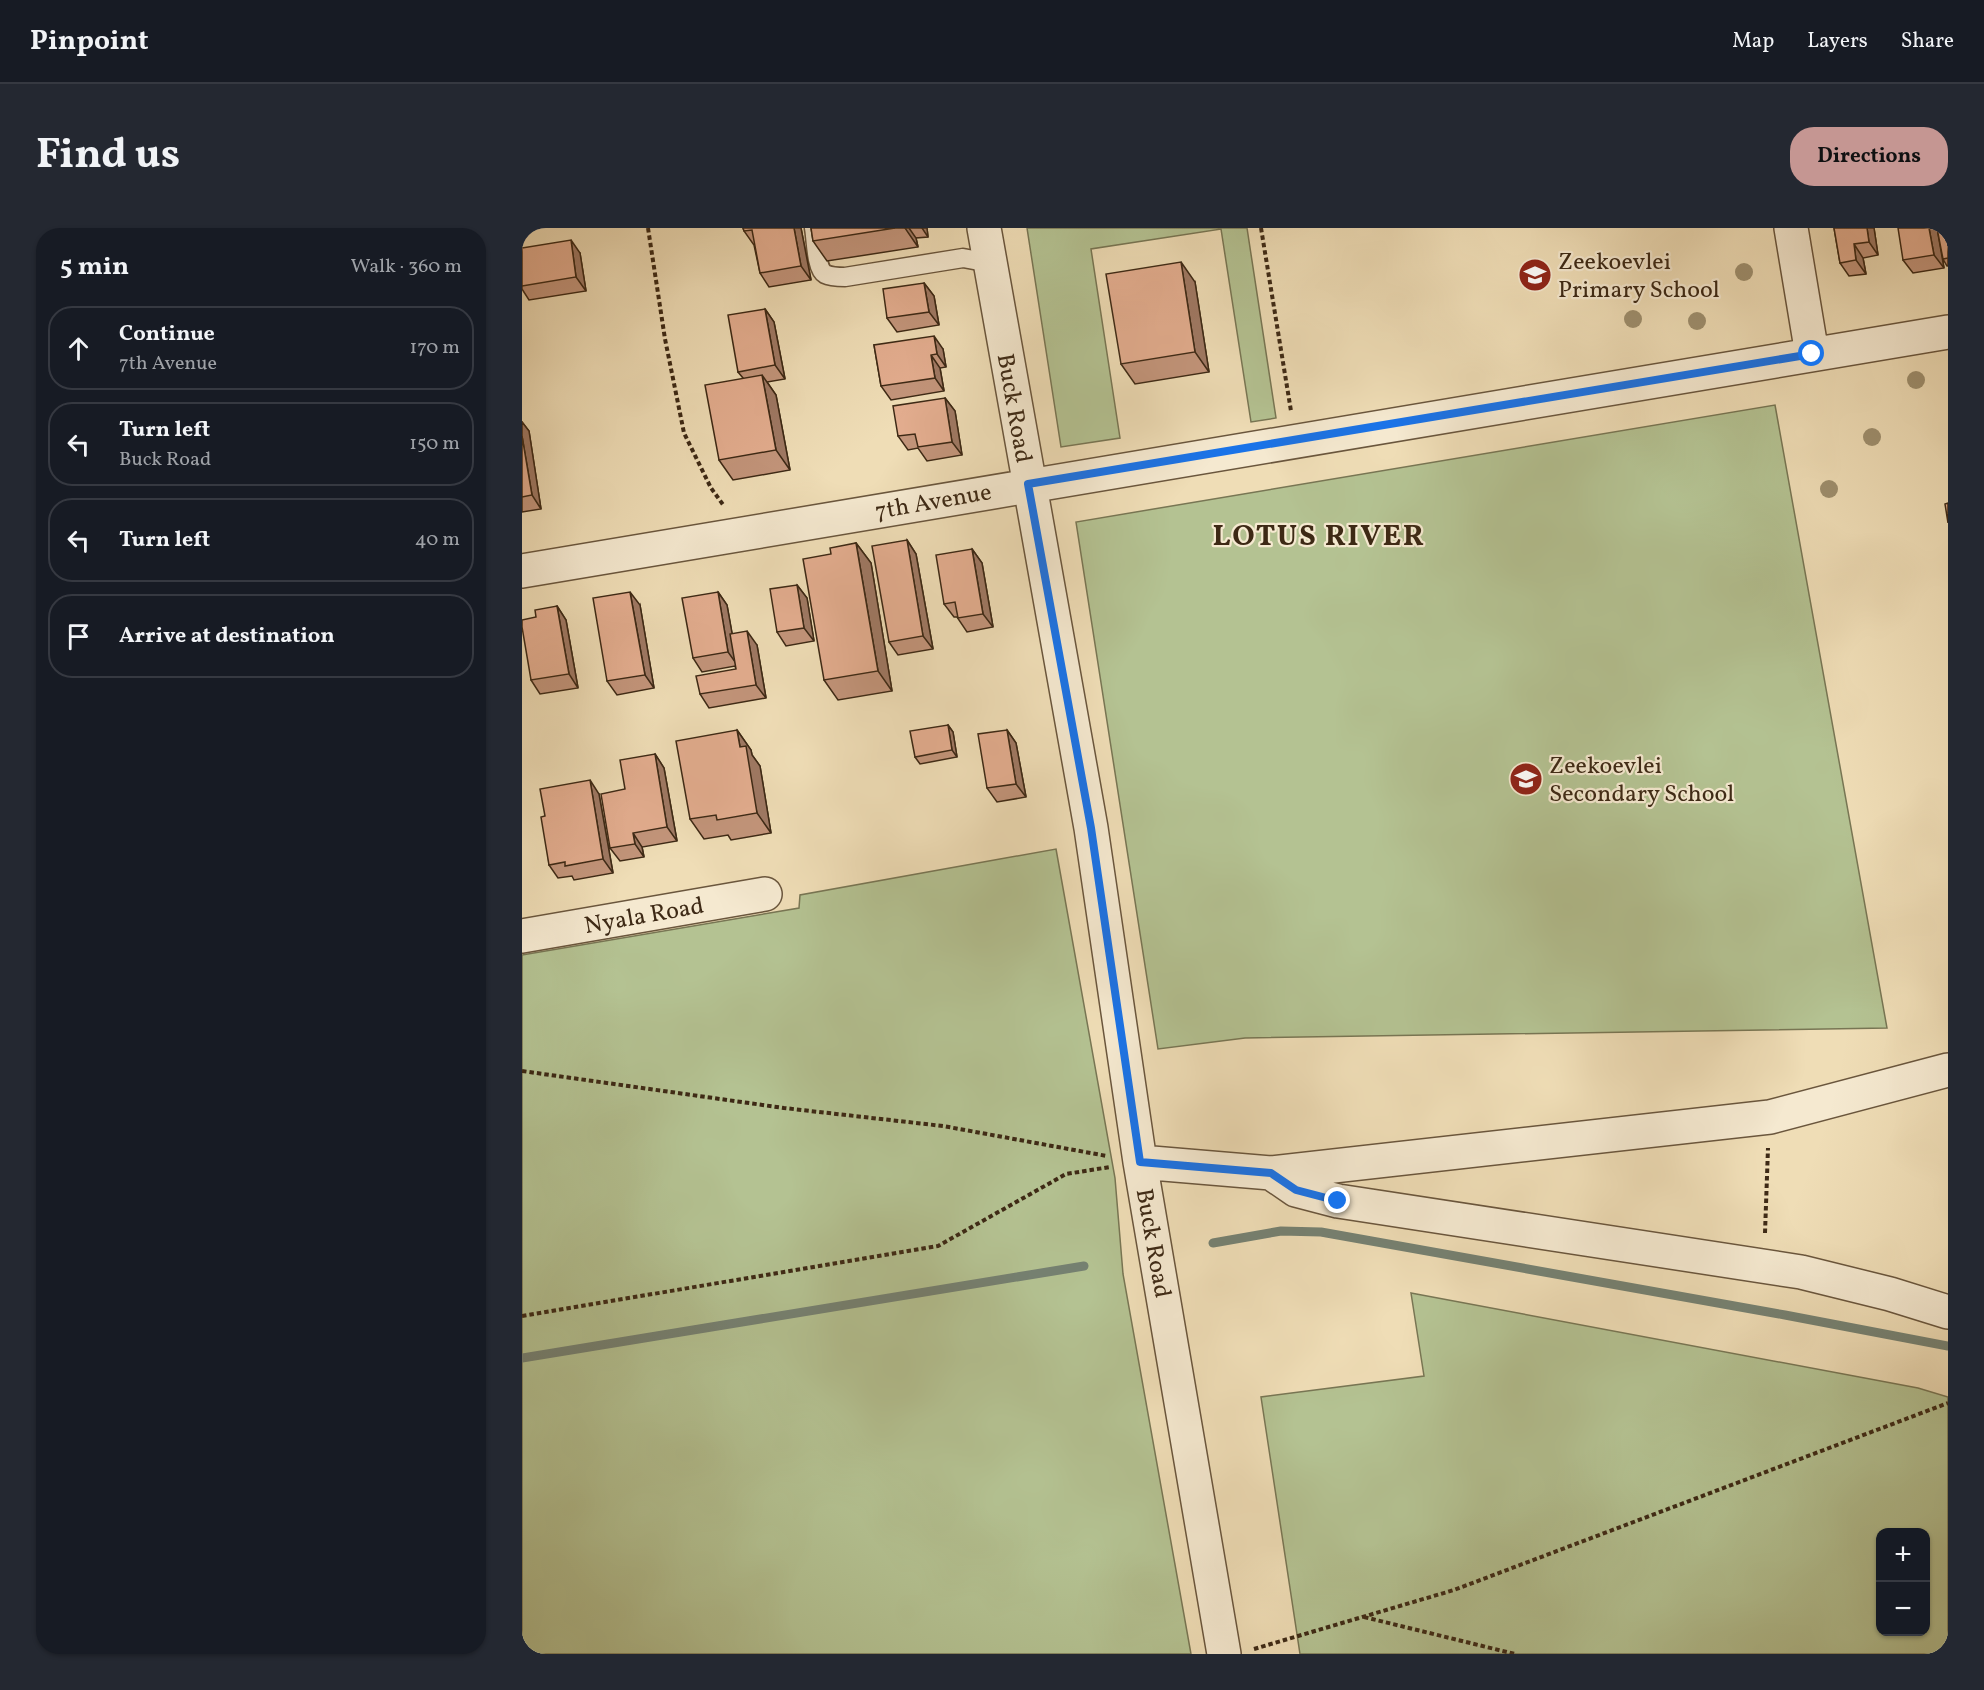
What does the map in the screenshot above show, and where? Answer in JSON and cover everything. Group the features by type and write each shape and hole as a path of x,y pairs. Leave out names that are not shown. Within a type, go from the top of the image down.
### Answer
{"street":[{"name":"Buck Road","path":"984,228 1091,828 1140,1162 1236,1652"},
{"path":"1791,228 1812,354"},
{"name":"7th Avenue","path":"522,571 1028,484 1948,332"},
{"name":"Nyala Road","path":"522,936 765,894"},
{"path":"1140,1162 1271,1173 1770,1117 1948,1070"},
{"path":"1271,1173 1296,1190 1338,1201 1801,1272 1890,1294 1948,1312"}],"lane":[{"path":"814,228 819,267 825,274 832,276 845,277 963,258 990,263"}],"path":[{"path":"648,228 665,339 684,433 711,488 744,533"},
{"path":"1261,228 1296,440"},
{"path":"522,1071 784,1108 943,1126 1140,1162"},
{"path":"1764,1266 1770,1117"},
{"path":"522,1316 938,1246 1066,1173 1140,1162"},
{"path":"1236,1652 1454,1590 1948,1403"},
{"path":"1363,1617 1515,1654"}],"green space":[{"path":"1027,228 1247,228 1276,418 1251,422 1221,229 1091,249 1120,438 1061,447"},
{"name":"Zeekoevlei Secondary School","path":"1775,405 1887,1028 1245,1038 1158,1049 1076,522"},
{"path":"1056,849 1115,1178 1123,1274 1191,1654 522,1654 522,955 799,908 800,895"},
{"path":"1411,1293 1918,1388 1948,1397 1948,1654 1300,1654 1261,1397 1424,1376"}],"building":[{"path":"743,228 794,228 801,266 760,273 752,230 744,231"},
{"path":"811,228 895,228 813,241"},
{"path":"1834,228 1867,228 1869,242 1854,244 1856,260 1840,263"},
{"path":"1898,228 1929,228 1934,255 1903,260"},
{"path":"1937,228 1948,228 1948,258 1943,259"},
{"path":"571,240 576,277 522,286 522,248"},
{"path":"1181,262 1195,352 1121,364 1106,274"},
{"path":"924,283 929,312 887,318 883,289"},
{"path":"765,309 775,365 738,372 728,315"},
{"path":"934,336 937,354 931,355 935,378 881,386 874,345"},
{"path":"762,375 776,450 719,460 705,385"},
{"path":"945,398 952,442 918,447 915,434 898,436 893,406"},
{"path":"522,436 532,495 522,497"},
{"path":"1948,503 1948,523 1945,504"},
{"path":"907,540 923,636 889,642 872,546"},
{"path":"856,543 878,671 824,680 803,559 831,554 830,548"},
{"path":"972,549 983,614 958,618 955,602 944,604 936,555"},
{"path":"797,585 804,628 777,632 770,589"},
{"path":"630,592 645,675 607,681 593,598"},
{"path":"718,592 728,652 693,658 682,598"},
{"path":"557,606 569,674 531,680 522,620 536,617 535,610"},
{"path":"747,631 756,685 700,694 696,676 736,669 730,634"},
{"path":"948,725 952,750 915,757 910,731"},
{"path":"737,730 740,747 746,746 757,813 717,820 716,815 690,819 676,741"},
{"path":"1007,730 1016,784 987,788 978,734"},
{"path":"655,754 667,827 633,833 635,844 610,848 601,794 625,789 620,760"},
{"path":"590,780 603,859 565,866 565,862 549,865 541,817 545,816 540,789"}],"waterway":[{"path":"1213,1243 1281,1231 1321,1232 1948,1346"},
{"path":"522,1358 1084,1266"}],"place":[{"name":"Zeekoevlei Primary School","path":"1535,275"},
{"name":"Zeekoevlei Secondary School","path":"1526,779"}],"district":[{"name":"LOTUS RIVER","path":"1319,535"}],"route":[{"path":"1338,1201 1296,1190 1271,1173 1140,1162 1091,828 1028,484 1812,354"}]}
